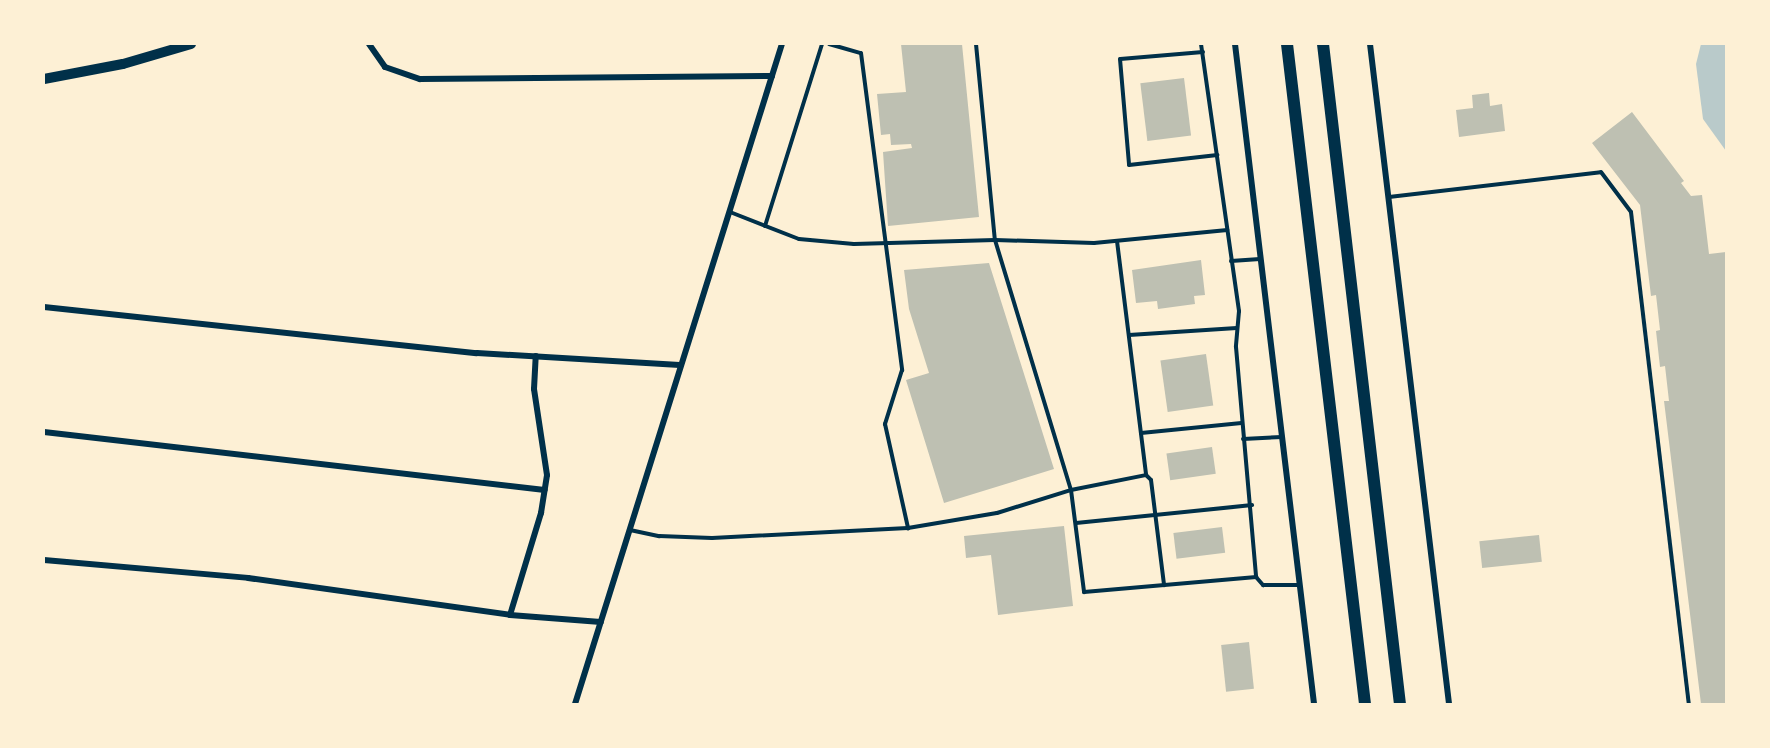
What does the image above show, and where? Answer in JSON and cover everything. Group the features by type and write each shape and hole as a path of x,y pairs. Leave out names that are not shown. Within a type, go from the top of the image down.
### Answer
{"highway":[{"path":"1287,44 1365,705"},
{"path":"1323,44 1400,705"}],"main road":[{"path":"44,78 123,64 191,44"}],"street":[{"path":"369,44 385,68 420,79 772,76"},
{"path":"575,705 782,44"},
{"path":"1235,44 1314,705"},
{"path":"1370,44 1449,705"},
{"path":"44,307 537,356 680,365"},
{"path":"510,615 545,490 547,459 534,389 537,356"},
{"path":"44,432 545,490"},
{"path":"44,560 248,578 510,615 601,622"}],"lane":[{"path":"765,226 822,44"},
{"path":"829,44 861,53 883,244 902,370 885,424 908,528"},
{"path":"976,44 995,240 1071,490 1084,592 1256,577"},
{"path":"1202,44 1239,311 1237,328 1243,439 1252,505 1256,577 1263,585 1300,585"},
{"path":"1203,52 1120,59 1129,165 1217,155"},
{"path":"1388,197 1601,172 1631,212 1689,705"},
{"path":"729,212 799,239 883,244 995,240 1117,241 1227,230"},
{"path":"1117,241 1146,475 1151,480 1157,515 1164,585"},
{"path":"1231,261 1261,259"},
{"path":"1129,335 1237,328"},
{"path":"1141,433 1242,423"},
{"path":"1243,439 1283,436"},
{"path":"629,530 659,536 712,538 908,528 997,513 1071,490 1146,475"},
{"path":"1077,523 1252,505"}],"shaded area":[{"path":"1701,44 1726,44 1726,151 1703,119 1696,64"}],"building":[{"path":"901,44 962,44 979,217 888,226 883,152 912,148 911,144 891,145 890,134 881,135 877,94 906,92"},
{"path":"1184,78 1191,136 1147,141 1140,83"},
{"path":"1489,93 1490,106 1502,104 1505,131 1459,137 1456,110 1473,108 1472,95"},
{"path":"1632,112 1684,181 1681,183 1691,196 1702,195 1709,254 1726,252 1726,704 1701,704 1664,401 1669,401 1665,366 1660,367 1656,331 1660,330 1656,295 1651,296 1640,205 1592,143"},
{"path":"1201,260 1205,295 1194,296 1195,304 1158,309 1157,301 1136,303 1132,270"},
{"path":"989,263 1054,469 944,503 906,380 929,373 909,309 904,270"},
{"path":"1206,354 1213,405 1168,412 1160,360"},
{"path":"1212,447 1216,474 1170,480 1166,453"},
{"path":"1064,526 1073,606 998,615 991,555 966,558 964,536"},
{"path":"1222,527 1225,553 1177,559 1173,533"},
{"path":"1539,535 1542,562 1482,568 1479,541"},
{"path":"1249,642 1254,689 1226,692 1221,645"}]}
